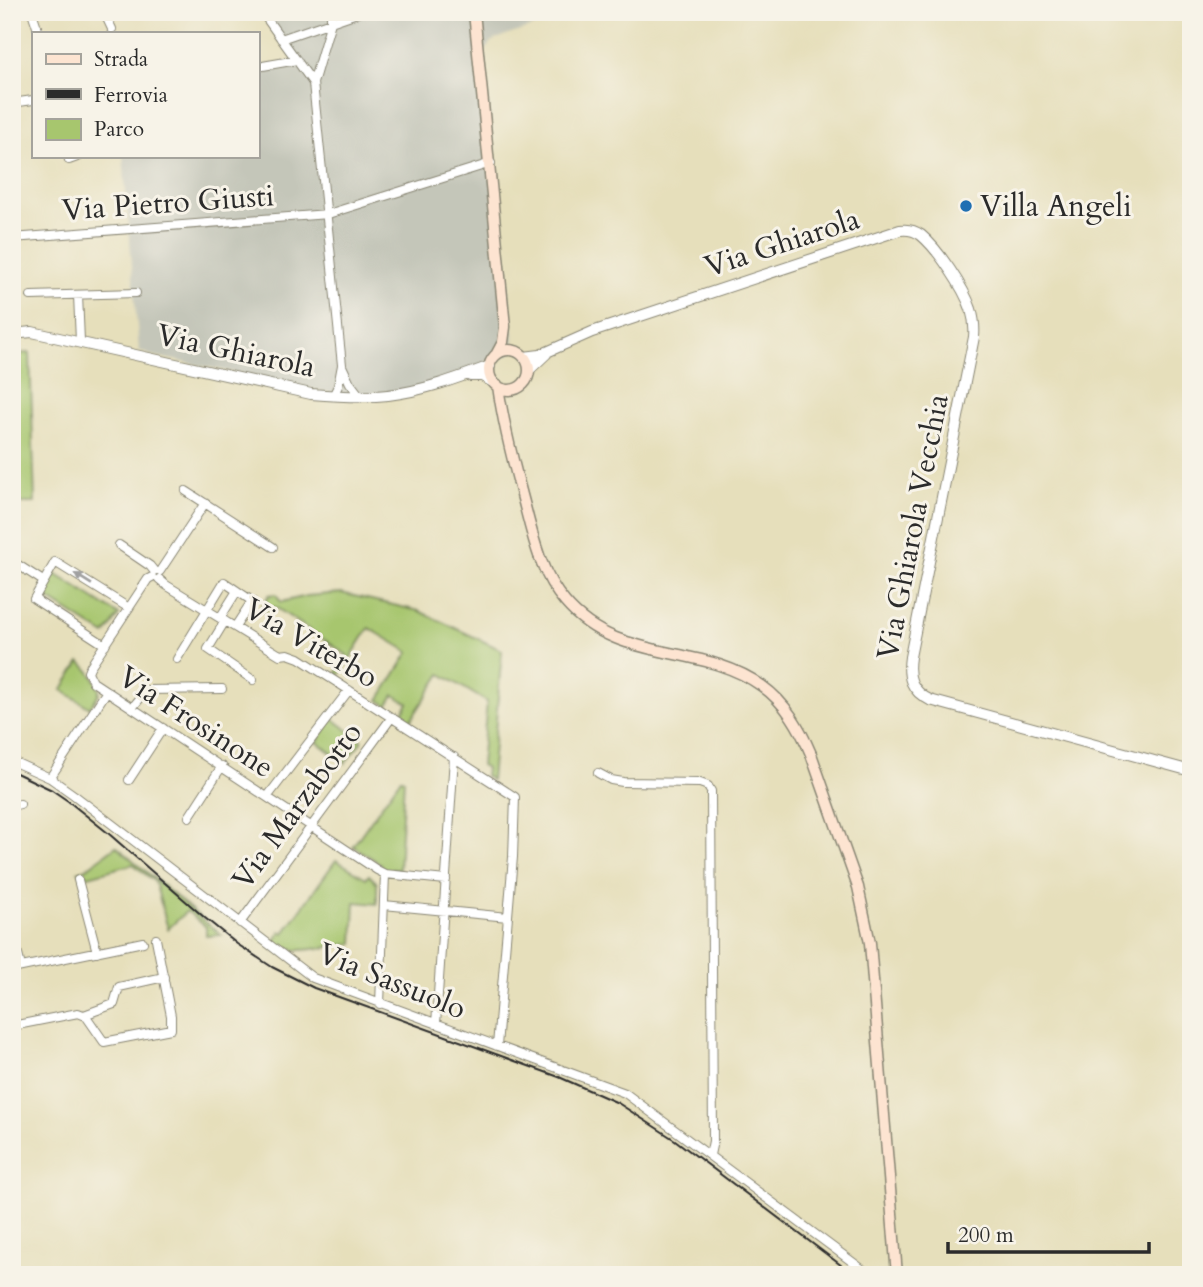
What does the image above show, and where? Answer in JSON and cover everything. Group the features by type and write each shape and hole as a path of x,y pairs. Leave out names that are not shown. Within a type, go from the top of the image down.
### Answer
{"main road":[{"path":"474,12 491,163 505,327 503,342 490,366 543,567 558,593 579,617 618,641 721,666 744,675 775,697 802,732 865,912 873,978 897,1275"},
{"path":"504,427 509,398 525,381 529,370 505,327"},
{"path":"496,355 502,351 519,354"},
{"path":"496,384 510,390 516,388"}],"street":[{"path":"32,12 39,32"},
{"path":"104,12 112,29"},
{"path":"262,12 313,83"},
{"path":"331,12 331,22 313,83 342,365 333,396"},
{"path":"281,39 360,12"},
{"path":"259,66 297,61"},
{"path":"12,103 32,100"},
{"name":"Via Pietro Giusti","path":"12,238 328,214 491,163"},
{"name":"Via Ghiarola","path":"519,354 549,351 592,332 907,229 921,236 957,283 972,312 974,337"},
{"path":"31,296 136,293"},
{"path":"79,295 80,341"},
{"name":"Via Ghiarola","path":"12,334 32,332 80,341 311,394 333,396 388,395 415,390 490,366"},
{"name":"Via Ghiarola Vecchia","path":"974,337 910,657 908,672 911,683 919,693 930,700 1191,771"},
{"name":"Via Ghiarola","path":"529,370 549,351"},
{"path":"342,365 350,383 360,396"},
{"path":"462,376 482,376 496,384"},
{"path":"186,491 272,547"},
{"name":"Via Frosinone","path":"205,503 156,574 148,579 88,671 93,682 385,874"},
{"name":"Via Viterbo","path":"119,545 222,620 279,655 288,654 299,658 511,794 516,800 508,917"},
{"path":"12,561 43,581"},
{"path":"106,645 34,599 43,581 55,562 129,608"},
{"path":"207,610 224,582 252,601 235,627"},
{"path":"237,591 208,649 253,680"},
{"name":"Via Viterbo","path":"177,659 207,610"},
{"path":"132,708 147,690 222,689"},
{"path":"268,796 349,690"},
{"path":"50,778 107,691"},
{"name":"Via Marzabotto","path":"240,923 392,717"},
{"path":"129,780 163,728"},
{"path":"436,1024 454,757"},
{"name":"Via Sassuolo","path":"12,761 50,778 107,819 313,978 625,1093 870,1275"},
{"path":"189,817 222,766"},
{"path":"598,773 611,780 623,782 700,783 708,786 711,791 713,1141 710,1155"},
{"path":"380,1004 385,874 446,880"},
{"path":"78,880 97,952"},
{"path":"384,905 508,917 497,1046"},
{"path":"12,929 17,968 143,942"},
{"path":"85,1015 104,1042 168,1030 172,1025 171,1016 156,939"},
{"path":"12,1026 78,1013 85,1015 114,1003 119,987 164,977"}],"shaded area":[{"path":"262,12 578,12 496,39 490,43 483,55 514,336 510,354 415,390 345,396 150,355 139,350 123,158 259,158 259,66 296,61"}],"green space":[{"path":"30,353 35,503 12,503 12,354"},
{"path":"54,573 119,615 105,635 41,594"},
{"path":"341,593 419,611 502,650 491,780 485,776 486,768 481,765 487,702 441,674 410,721 401,715 408,703 394,695 387,706 379,700 409,652 369,628 339,676 336,674 347,655 275,607 263,612 260,609 269,595 276,594 281,602"},
{"path":"80,662 99,688 90,708 62,690"},
{"path":"332,718 362,741 345,763 317,742"},
{"path":"401,778 404,779 399,870 393,869 392,874 378,869 381,864 353,846"},
{"path":"116,846 221,935 206,936 206,927 187,911 168,929 155,882 133,864 85,877 78,871 87,868"},
{"path":"336,860 366,878 369,875 377,883 377,904 355,902 353,944 290,950 272,944 281,932 284,933"}],"railway":[{"path":"12,771 52,790 68,801 205,918 272,967 314,988 559,1077 618,1103 675,1140 854,1275"}],"place":[{"name":"Villa Angeli","path":"966,206"}]}
